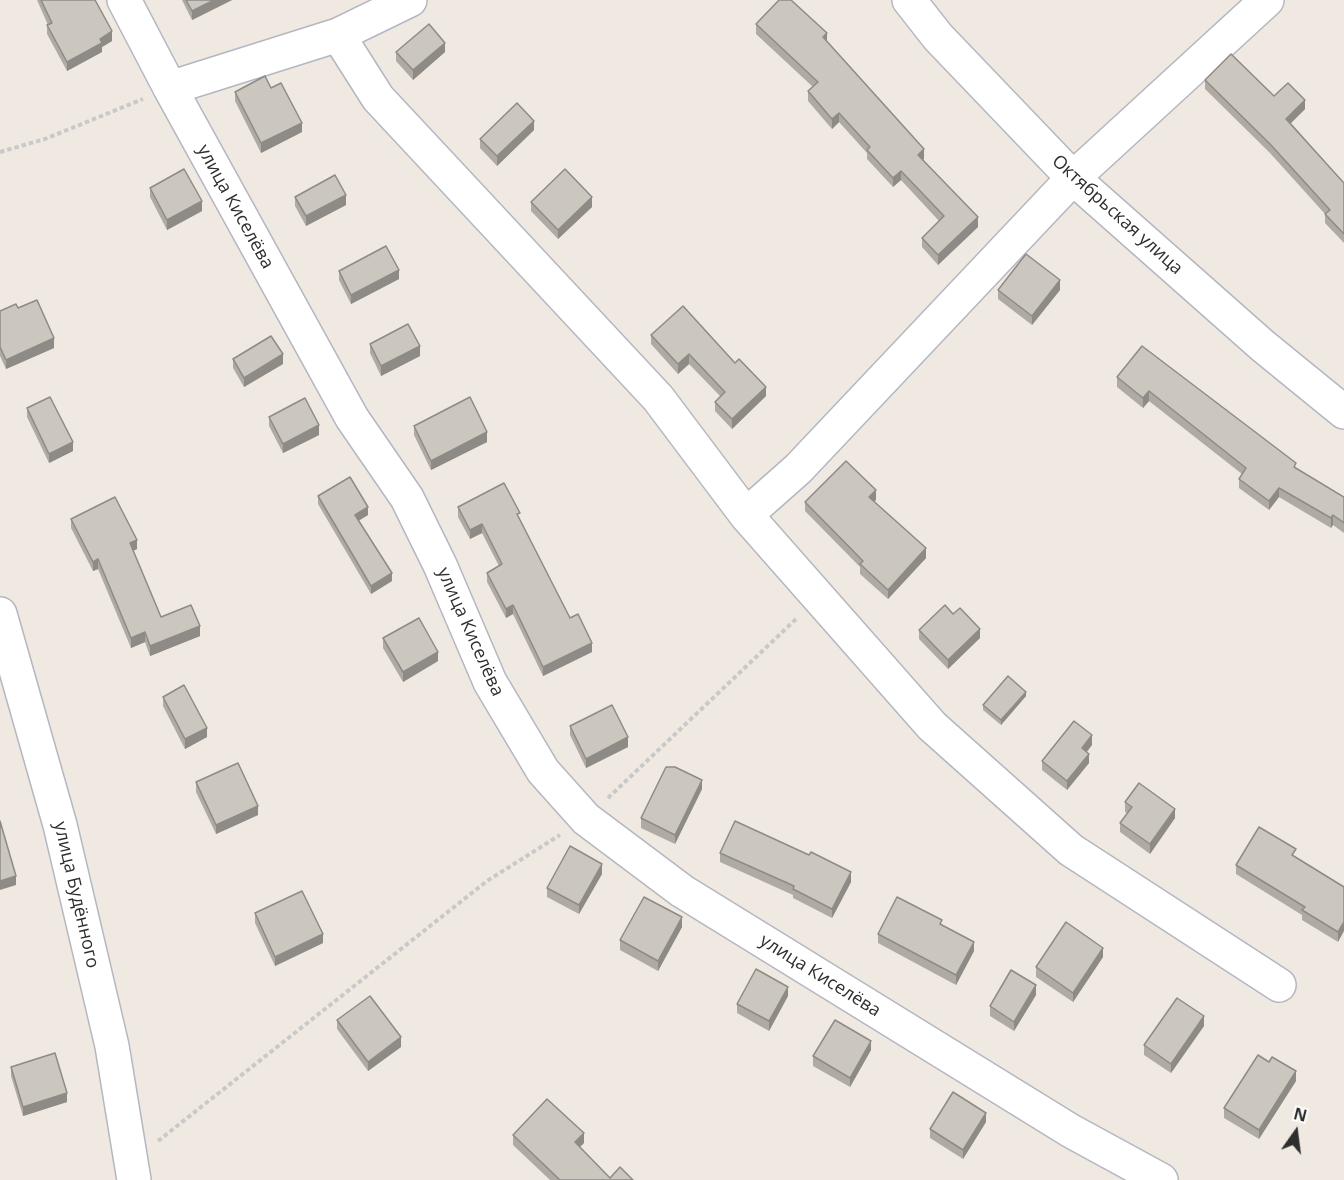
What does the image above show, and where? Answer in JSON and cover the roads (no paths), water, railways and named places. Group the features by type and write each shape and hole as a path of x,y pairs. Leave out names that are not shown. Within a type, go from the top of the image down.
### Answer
{"street":[{"name":"улица Киселёва","path":"124,0 352,418 407,498 440,565 490,682 543,771 586,819 682,891 1071,1131 1161,1180"},
{"path":"170,88 338,35 410,0"},
{"name":"Октябрьская улица","path":"909,0 938,37 1073,178 1263,346 1344,412"},
{"path":"746,515 798,469 1073,178 1267,0"},
{"path":"338,35 378,98 658,398 746,515 932,726 1071,850 1279,985"},
{"name":"улица Будённого","path":"0,614 60,825 112,1046 133,1171"}]}
